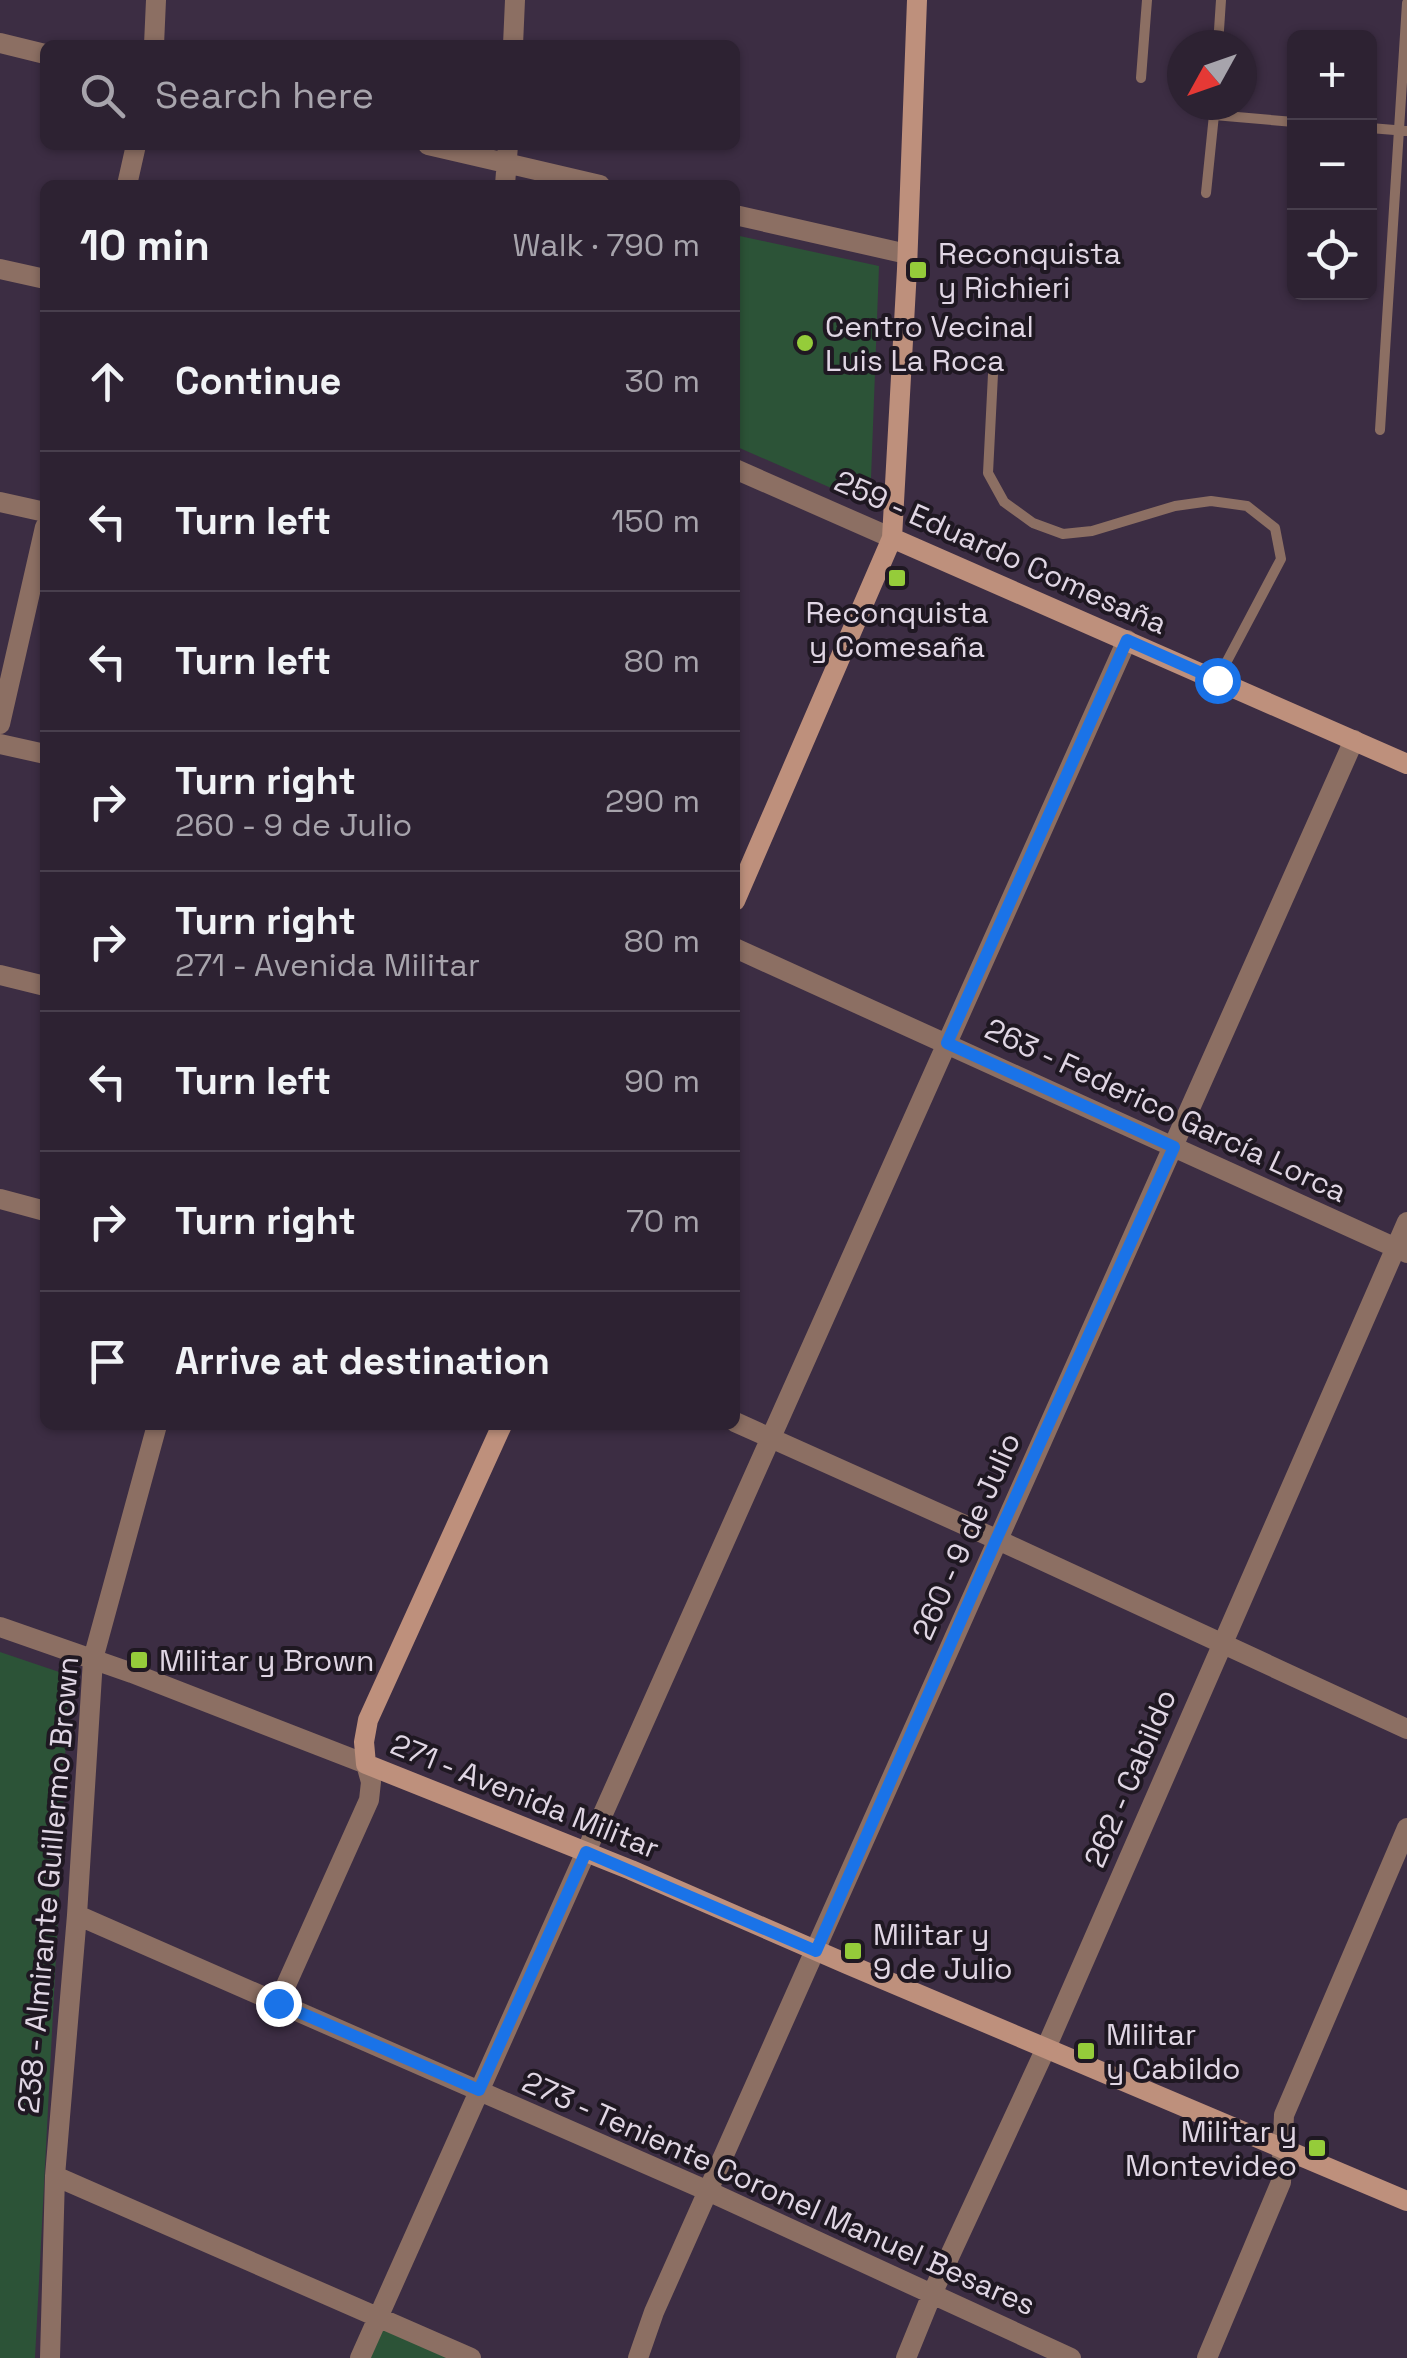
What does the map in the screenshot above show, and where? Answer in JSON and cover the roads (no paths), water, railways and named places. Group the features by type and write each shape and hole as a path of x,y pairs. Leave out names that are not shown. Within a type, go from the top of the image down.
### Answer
{"street":[{"path":"154,40 156,0"},
{"path":"513,40 515,0"},
{"path":"740,889 892,538 917,0"},
{"path":"0,43 40,53"},
{"path":"128,180 135,150"},
{"path":"448,150 576,180"},
{"path":"740,216 907,254"},
{"path":"0,269 40,278"},
{"name":"259 - Eduardo Comesaña","path":"740,471 1407,764"},
{"path":"0,502 40,511"},
{"path":"0,724 40,548"},
{"path":"360,2358 1127,640"},
{"name":"260 - 9 de Julio","path":"638,2358 654,2312 1354,740"},
{"path":"0,744 40,753"},
{"name":"263 - Federico García Lorca","path":"740,950 1401,1251"},
{"path":"0,975 40,985"},
{"path":"0,1199 40,1210"},
{"name":"262 - Cabildo","path":"906,2358 1221,1644 1401,1251 1407,1222"},
{"path":"740,1424 1407,1729"},
{"name":"238 - Almirante Guillermo Brown","path":"50,2358 55,2176 94,1659 155,1430"},
{"path":"278,2003 369,1800 371,1782 364,1742 368,1720 500,1430"},
{"name":"271 - Avenida Militar","path":"0,1627 94,1659 586,1852 1407,2201"},
{"path":"1207,2358 1281,2182 1284,2115 1407,1828"},
{"name":"273 - Teniente Coronel Manuel Besares","path":"77,1915 708,2190 1071,2358"},
{"path":"55,2176 471,2358"}],"lane":[{"path":"1141,78 1147,0"},
{"path":"1219,30 1220,0"},
{"path":"1380,430 1403,131 1407,3"},
{"path":"1257,116 1287,121"},
{"path":"1206,193 1213,120"},
{"path":"1377,129 1403,131"},
{"path":"993,374 988,473 1004,502 1033,524 1063,534 1092,531 1175,506 1211,501 1247,506 1275,528 1281,559 1217,680"}],"place":[{"name":"Reconquista y Richieri","path":"918,270"},
{"name":"Centro Vecinal Luis La Roca","path":"805,343"},
{"name":"Reconquista y Comesaña","path":"897,578"},
{"name":"Militar y Brown","path":"139,1660"},
{"name":"Militar y 9 de Julio","path":"853,1951"},
{"name":"Militar y Cabildo","path":"1086,2051"},
{"name":"Militar y Montevideo","path":"1317,2148"}]}
